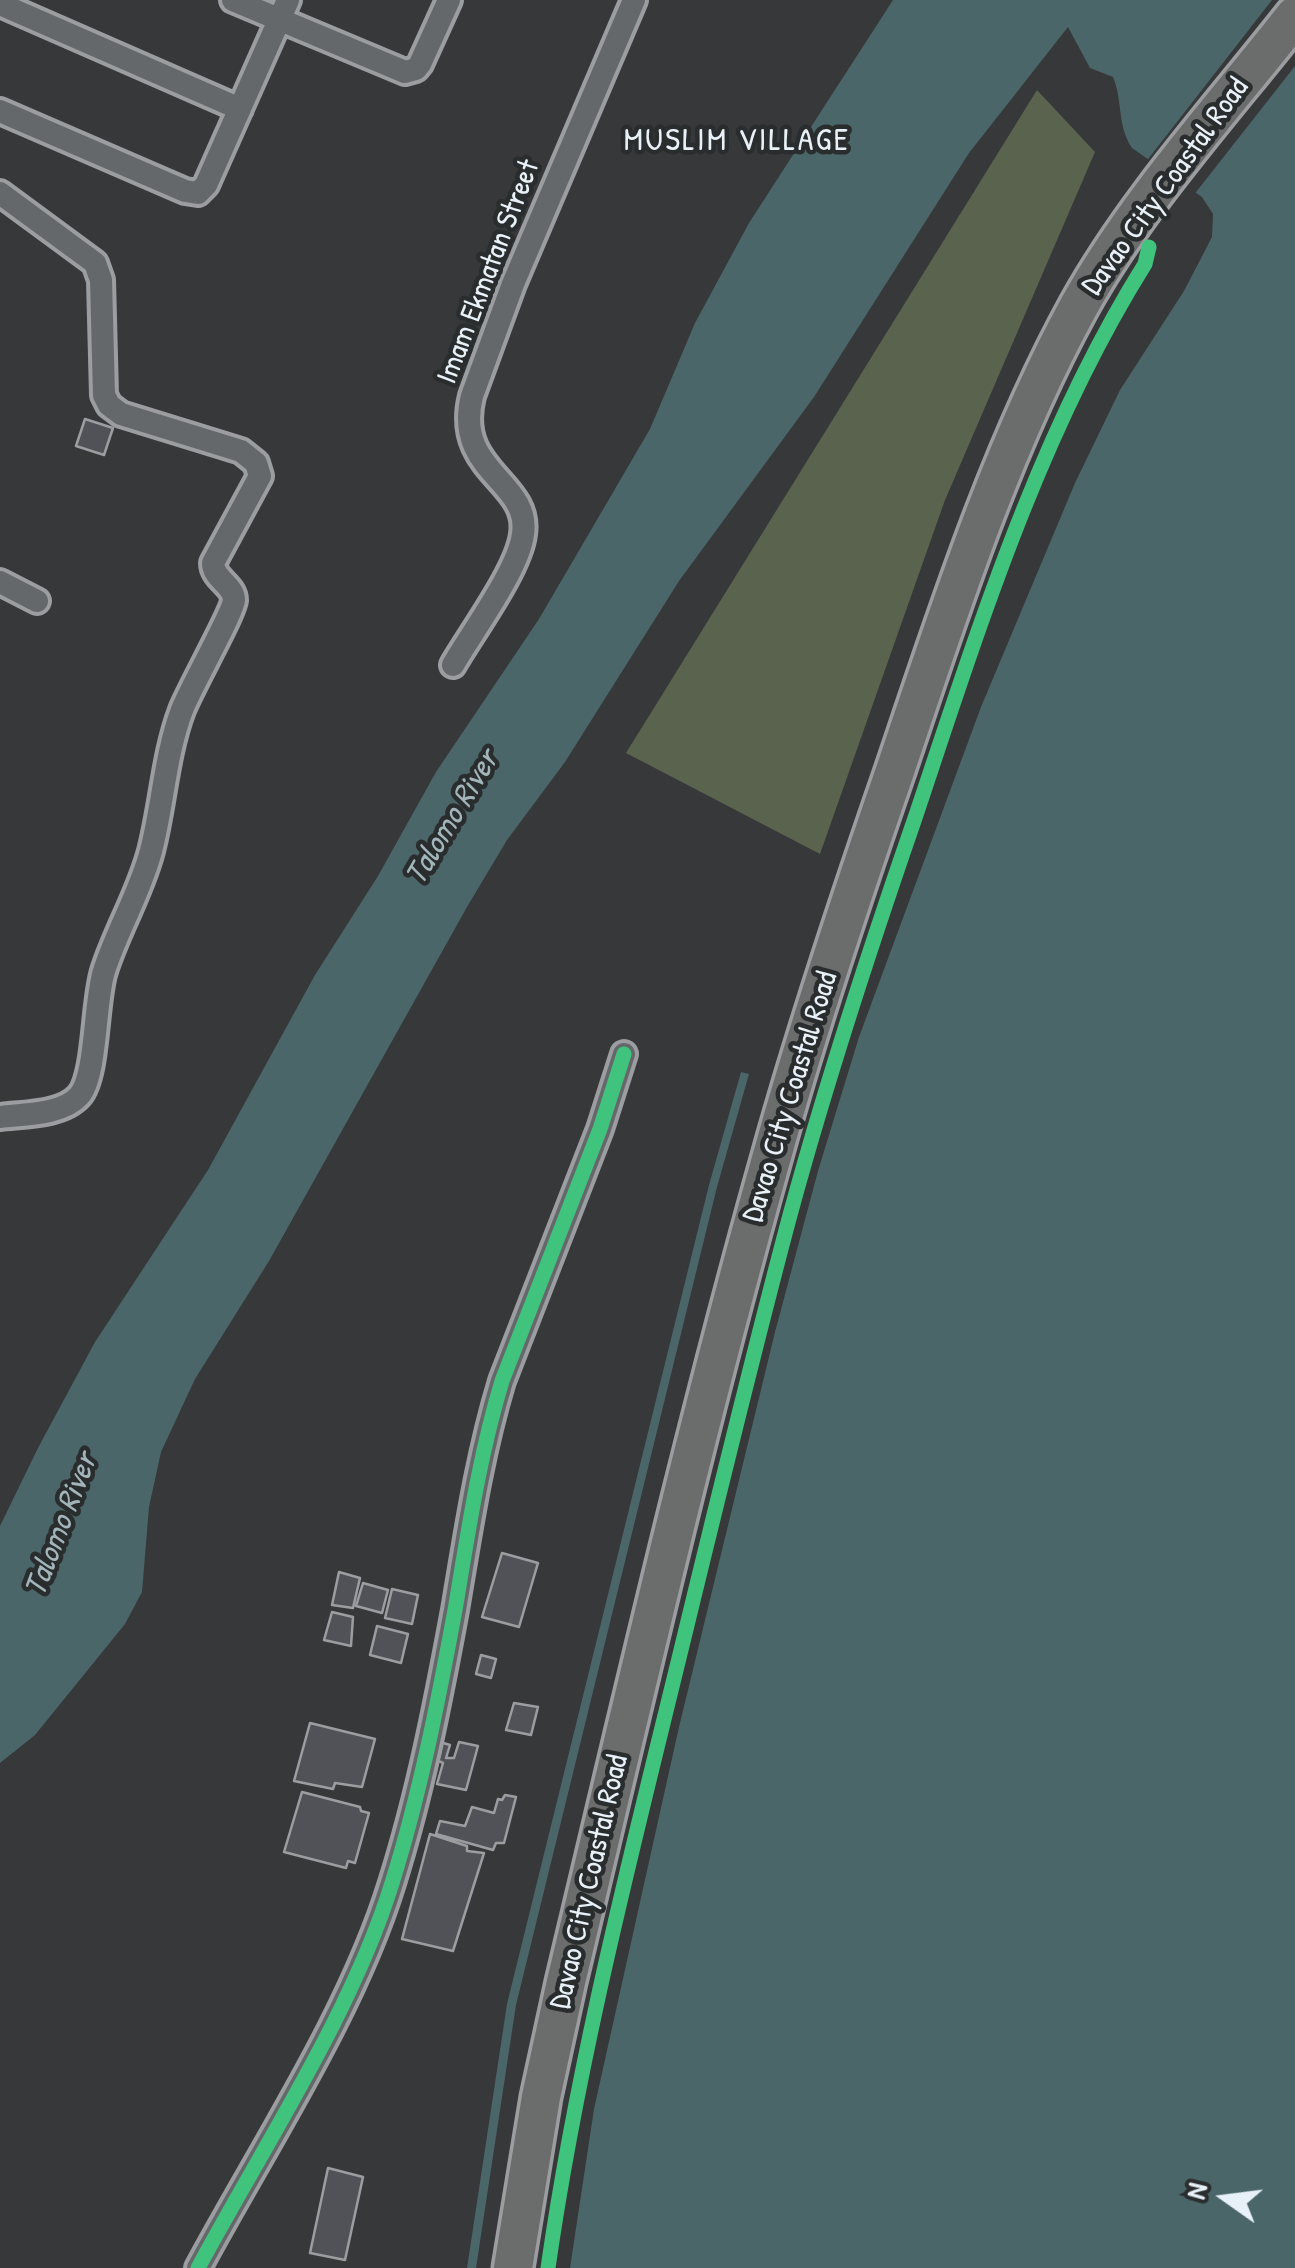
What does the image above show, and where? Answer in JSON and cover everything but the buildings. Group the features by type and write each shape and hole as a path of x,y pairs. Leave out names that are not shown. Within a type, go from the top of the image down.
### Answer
{"main road":[{"name":"Davao City Coastal Road","path":"514,2268 541,2096 570,1962 754,1220 807,1039 918,704 991,504 1080,304 1140,214 1295,16"}],"street":[{"path":"233,0 284,10 398,71 411,72 420,64 449,0"},
{"name":"Imam Ekmatan Street","path":"453,665 516,558 524,531 519,508 470,442 467,414 534,232 634,0"},
{"path":"0,4 240,109"},
{"path":"0,110 185,192 198,193 206,185 284,10"},
{"path":"0,193 96,263 101,280 104,395 109,405 121,414 241,450 256,463 260,476 213,562 216,576 232,591 233,606 180,714 146,868 104,969 93,1032 92,1068 86,1086 78,1098 65,1106 0,1117"},
{"path":"0,582 38,602"},
{"path":"198,2268 334,2020 391,1886 445,1665 477,1472 490,1420 600,1129 624,1054"}],"green space":[{"path":"1037,90 1095,152 945,500 820,854 626,753"}],"water":[{"name":"Talomo River","path":"893,0 1295,0 1295,2268 570,2268 594,2109 679,1727 775,1332 859,1037 981,707 1075,483 1120,390 1184,291 1212,237 1213,214 1202,197 1132,148 1124,131 1113,77 1090,68 1068,27 969,153 814,397 679,581 565,762 507,840 269,1261 195,1379 161,1452 149,1507 142,1592 125,1624 35,1735 0,1763 0,1526 38,1448 95,1342 208,1170 315,975 378,876 436,772 539,619 650,429 695,323 749,223"},
{"path":"741,1072 749,1074 717,1187 516,2005 476,2268 467,2268 507,2004 709,1185"}],"pier":[{"path":"1272,0 1295,0 1295,66 1193,196 1145,163"}],"cycle path":[{"path":"548,2268 574,2112 625,1881 745,1388 815,1126 880,920 1014,534 1073,395 1145,264 1149,247"},
{"path":"198,2268 330,2030 375,1932 428,1748 475,1495 502,1381 600,1129 624,1054"}],"district":[{"name":"MUSLIM VILLAGE","path":"737,141"}]}
